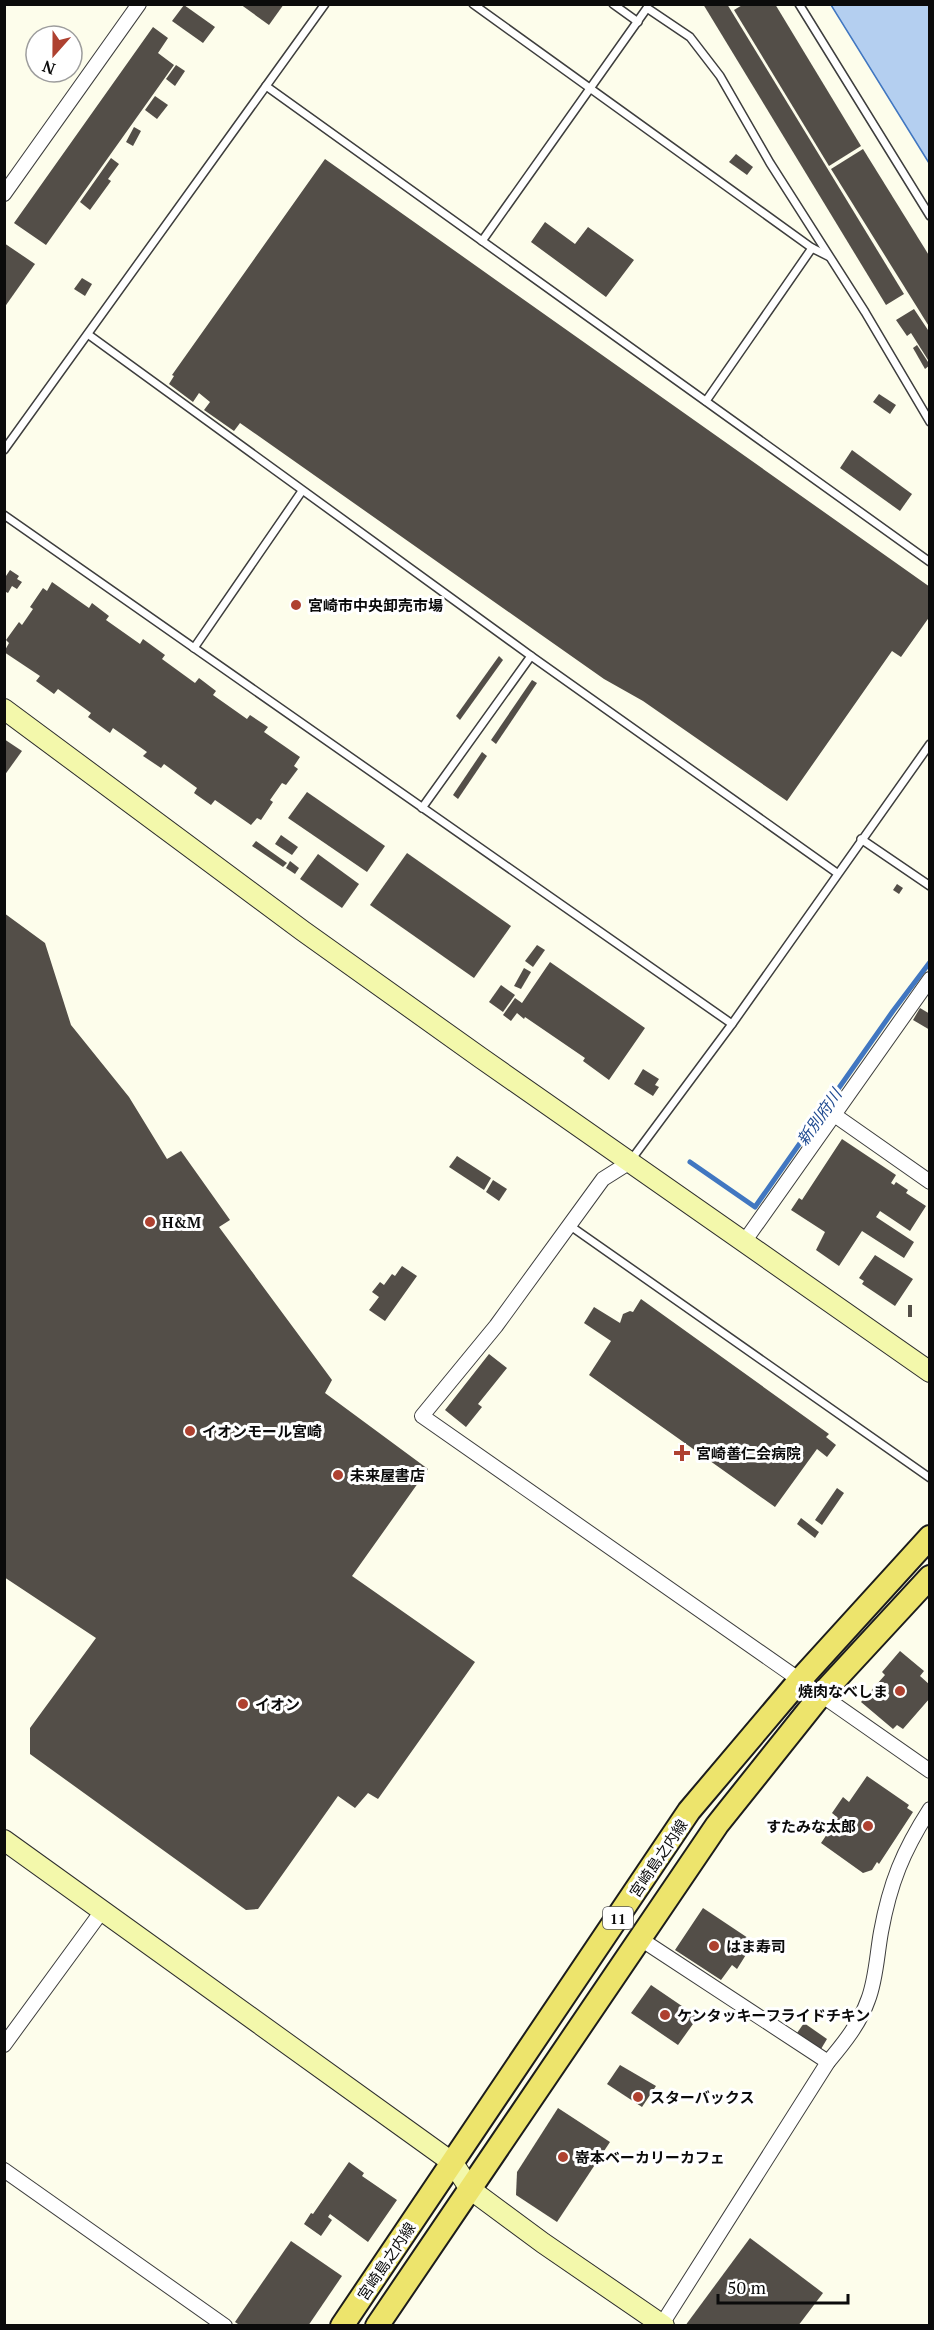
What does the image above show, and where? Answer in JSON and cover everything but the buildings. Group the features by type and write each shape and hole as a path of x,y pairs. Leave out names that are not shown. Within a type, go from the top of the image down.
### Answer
{"main road":[{"name":"宮崎島之内線","path":"342,2325 689,1811 800,1681 930,1537"},
{"name":"宮崎島之内線","path":"377,2325 717,1826 819,1696 930,1577"}],"street":[{"path":"4,194 139,4"},
{"path":"4,709 313,937 930,1372"},
{"path":"744,1242 930,979"},
{"path":"833,1114 930,1182"},
{"path":"630,1162 603,1179 496,1326 422,1416 819,1696 930,1771"},
{"path":"4,1840 453,2163 470,2189 543,2243 662,2325 828,2062 852,2032 869,2000 887,1903 898,1864 930,1809"},
{"path":"4,2045 102,1911"},
{"path":"639,1938 828,2062"},
{"path":"4,2170 225,2325"}],"lane":[{"path":"4,450 325,4"},
{"path":"473,4 812,248 831,257"},
{"path":"613,4 638,22"},
{"path":"799,4 930,216"},
{"path":"482,241 647,8 690,37 720,76 770,163 831,257 930,422"},
{"path":"266,86 930,562"},
{"path":"706,401 812,248"},
{"path":"88,335 531,656 837,873"},
{"path":"194,648 302,491"},
{"path":"4,515 732,1024"},
{"path":"422,808 531,656"},
{"path":"630,1162 732,1024 861,838 930,744"},
{"path":"861,838 930,886"},
{"path":"569,1225 930,1478"}],"water":[{"path":"831,5 929,5 929,163"}],"waterway":[{"name":"新別府川","path":"690,1162 755,1207 930,962"}],"place":[{"name":"宮崎市中央卸売市場","path":"296,605"},
{"name":"H&M","path":"150,1222"},
{"name":"イオンモール宮崎","path":"190,1431"},
{"name":"宮崎善仁会病院","path":"682,1453"},
{"name":"未来屋書店","path":"338,1475"},
{"name":"焼肉なべしま","path":"900,1691"},
{"name":"イオン","path":"243,1704"},
{"name":"すたみな太郎","path":"868,1826"},
{"name":"はま寿司","path":"714,1946"},
{"name":"ケンタッキーフライドチキン","path":"665,2015"},
{"name":"スターバックス","path":"638,2097"},
{"name":"嵜本ベーカリーカフェ","path":"563,2157"}]}
